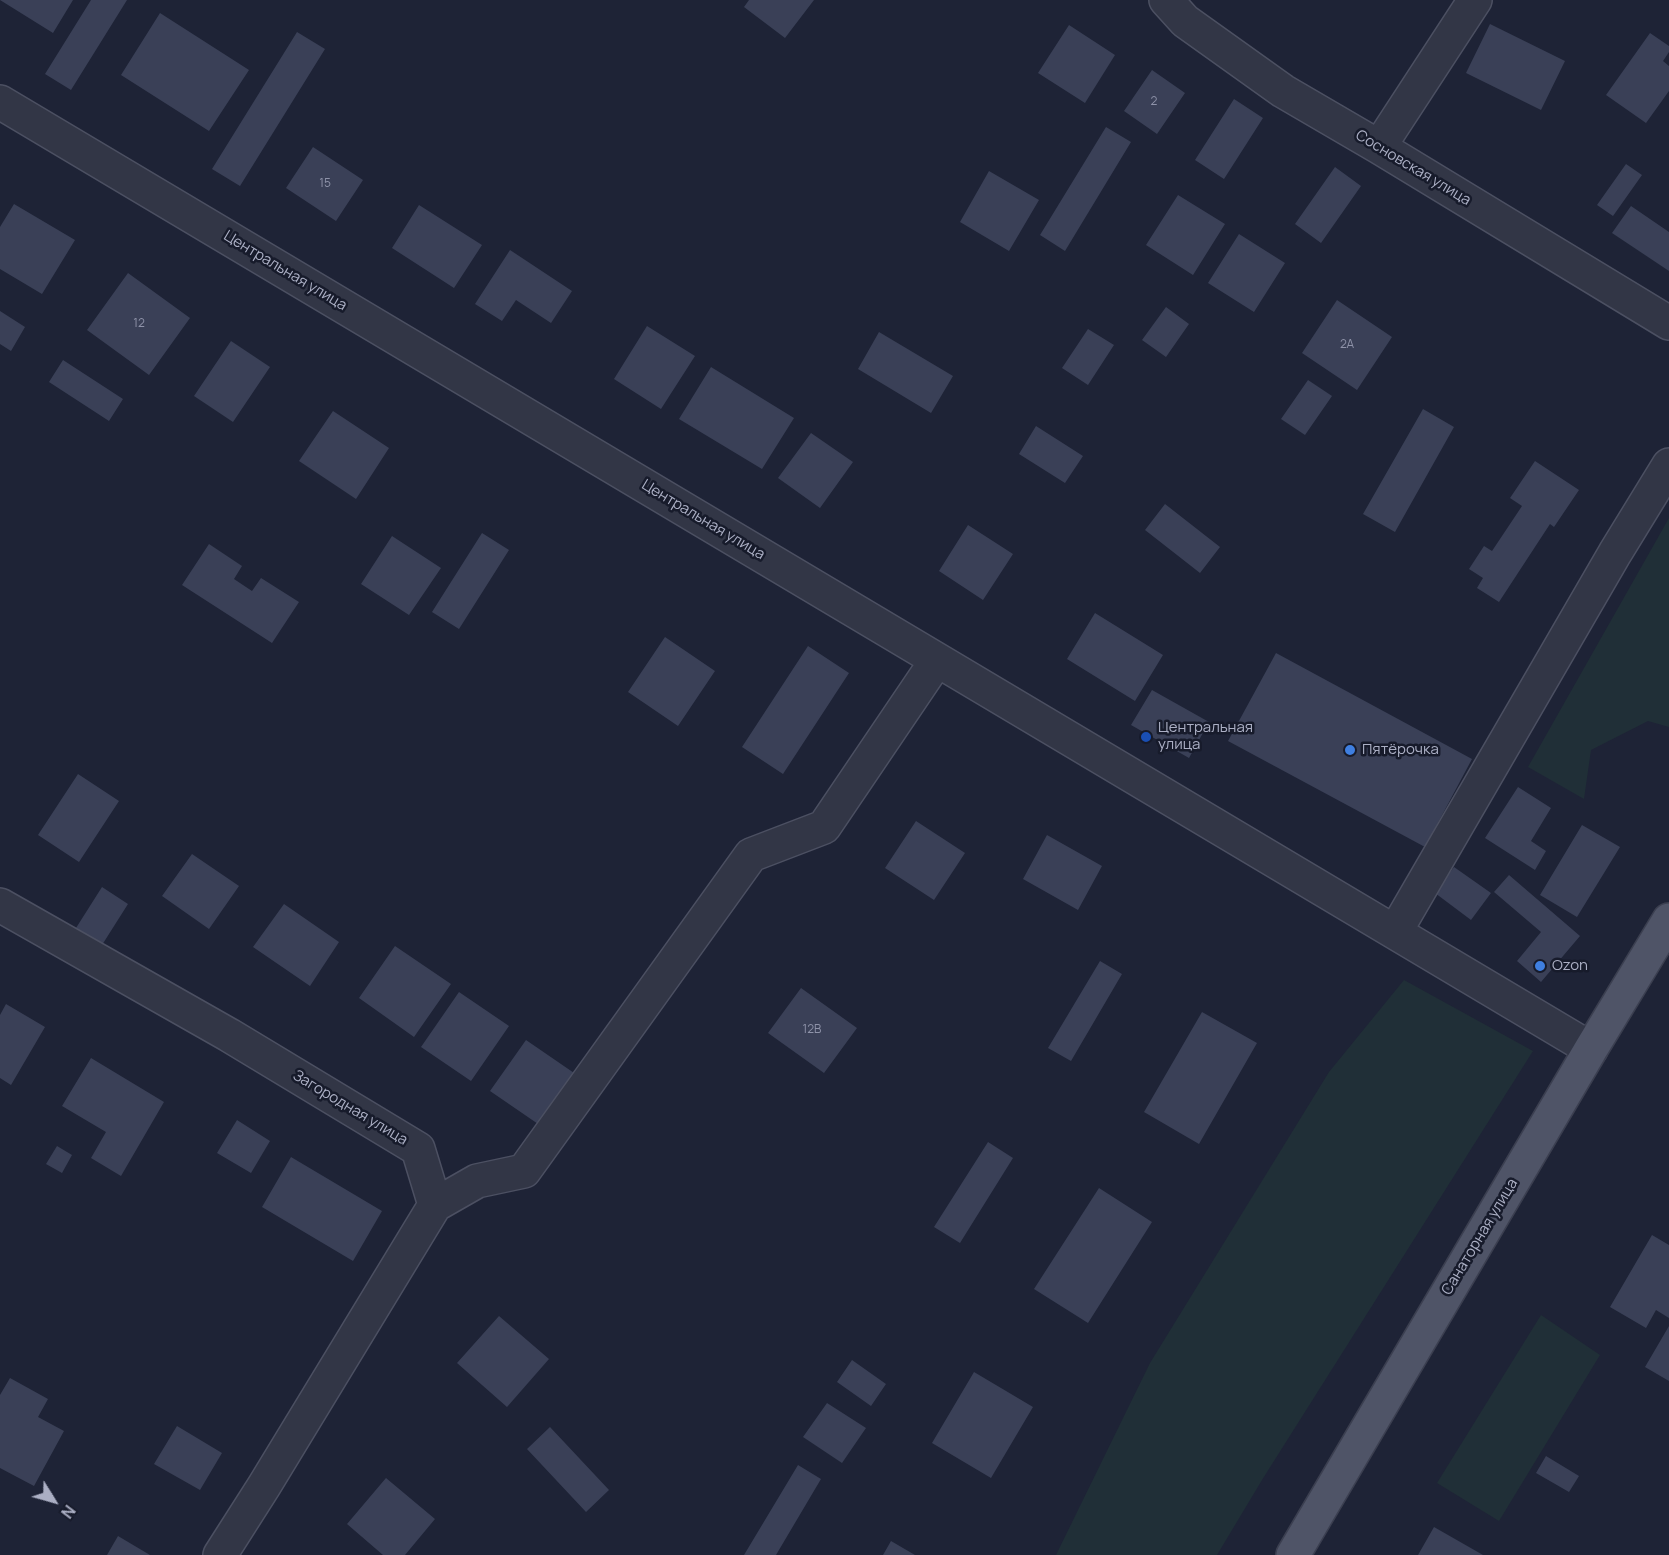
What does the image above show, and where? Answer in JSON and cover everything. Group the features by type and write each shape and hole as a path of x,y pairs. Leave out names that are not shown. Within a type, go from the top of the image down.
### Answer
{"main road":[{"name":"Санаторная улица","path":"1293,1555 1669,920"}],"street":[{"name":"Сосновская улица","path":"1166,0 1185,21 1283,91 1669,323"},
{"path":"1379,147 1475,0"},
{"name":"Центральная улица","path":"0,102 1591,1049"},
{"path":"1395,932 1615,553 1669,465"},
{"path":"220,1555 435,1205 477,1181 524,1171 751,855 824,827 937,660"},
{"name":"Загородная улица","path":"0,905 229,1035 418,1149 435,1205"}],"shaded area":[{"path":"1669,518 1669,727 1648,721 1591,750 1584,799 1528,767"},
{"path":"1404,980 1533,1051 1217,1555 1056,1555 1150,1363 1329,1072"},
{"path":"1541,1315 1600,1355 1499,1521 1437,1483"}],"building":[{"path":"0,0 73,0 53,33"},
{"path":"91,0 127,0 71,90 45,74"},
{"path":"749,0 814,0 785,38 744,7"},
{"path":"160,13 249,70 209,131 121,75"},
{"path":"1490,24 1565,61 1541,110 1466,73"},
{"path":"1069,25 1115,55 1085,103 1038,73"},
{"path":"297,32 325,49 240,186 212,169"},
{"path":"1650,33 1669,46 1669,52 1663,61 1669,66 1669,91 1646,123 1606,95"},
{"path":"1152,70 1185,93 1157,134 1124,111"},
{"path":"1234,99 1263,118 1224,179 1195,160"},
{"path":"1106,127 1131,142 1065,251 1040,235"},
{"path":"313,147 363,180 336,221 286,188"},
{"path":"1626,164 1642,175 1613,216 1597,205"},
{"path":"1335,167 1361,186 1321,243 1295,224"},
{"path":"989,171 1039,200 1009,251 960,222"},
{"path":"1178,195 1225,224 1193,275 1146,245"},
{"path":"14,204 75,240 42,294 0,269 0,227"},
{"path":"419,205 482,245 454,288 392,248"},
{"path":"1631,206 1669,232 1669,271 1612,233"},
{"path":"1239,234 1285,263 1254,312 1208,283"},
{"path":"510,250 572,291 551,323 516,300 502,321 475,304"},
{"path":"128,273 190,318 149,375 87,330"},
{"path":"1337,300 1392,337 1357,390 1302,353"},
{"path":"1166,307 1189,324 1166,357 1142,340"},
{"path":"0,311 25,327 11,351 0,344"},
{"path":"647,326 695,356 661,409 614,379"},
{"path":"1088,329 1114,345 1088,385 1062,368"},
{"path":"879,332 953,376 931,413 858,369"},
{"path":"231,341 270,367 233,422 194,396"},
{"path":"63,360 123,399 109,421 49,382"},
{"path":"711,367 794,418 762,469 679,419"},
{"path":"1308,380 1332,396 1305,435 1281,419"},
{"path":"1423,409 1454,427 1395,532 1363,514"},
{"path":"333,411 389,448 356,499 299,461"},
{"path":"1036,426 1083,456 1065,483 1019,454"},
{"path":"811,433 853,462 820,508 778,478"},
{"path":"1535,461 1579,490 1554,527 1550,524 1499,602 1477,588 1483,578 1469,569 1484,546 1492,551 1522,506 1510,498"},
{"path":"1165,504 1220,547 1200,573 1145,530"},
{"path":"968,525 1013,554 983,600 939,571"},
{"path":"482,533 509,550 459,629 432,612"},
{"path":"392,536 441,568 409,615 361,584"},
{"path":"209,544 242,566 234,579 252,591 261,578 299,602 272,643 182,585"},
{"path":"1095,613 1163,655 1135,701 1067,659"},
{"path":"665,637 715,671 678,726 628,692"},
{"path":"808,646 849,673 783,774 742,747"},
{"name":"Пятёрочка","path":"1276,653 1472,759 1425,847 1228,741"},
{"path":"1152,690 1209,722 1189,758 1131,725"},
{"path":"78,774 119,801 79,862 38,835"},
{"path":"1518,787 1551,808 1531,841 1546,851 1535,870 1485,838"},
{"path":"916,821 965,853 934,900 885,868"},
{"path":"1582,825 1620,847 1577,917 1540,895"},
{"path":"1047,835 1102,866 1078,910 1023,879"},
{"path":"192,854 239,886 209,929 162,896"},
{"path":"1454,867 1491,893 1471,920 1435,893"},
{"path":"1509,875 1580,936 1541,982 1517,961 1541,932 1494,892"},
{"path":"102,887 128,904 102,945 76,928"},
{"path":"284,904 339,942 310,986 253,947"},
{"path":"395,946 451,984 414,1037 359,998"},
{"path":"1100,961 1122,974 1071,1061 1048,1048"},
{"path":"801,988 857,1028 824,1073 768,1033"},
{"path":"459,992 509,1026 471,1081 421,1047"},
{"path":"6,1004 45,1027 11,1085 0,1078 0,1015"},
{"path":"1202,1012 1257,1043 1199,1144 1144,1112"},
{"path":"526,1040 577,1075 541,1126 490,1091"},
{"path":"91,1058 164,1102 121,1176 91,1158 106,1132 62,1106"},
{"path":"237,1120 270,1141 251,1173 217,1153"},
{"path":"988,1142 1013,1158 960,1243 934,1227"},
{"path":"57,1146 72,1155 62,1173 46,1164"},
{"path":"291,1157 382,1211 353,1261 262,1207"},
{"path":"1099,1188 1152,1222 1088,1323 1034,1289"},
{"path":"1652,1235 1669,1245 1669,1318 1656,1310 1646,1328 1610,1307"},
{"path":"499,1316 549,1359 507,1407 457,1363"},
{"path":"1669,1326 1669,1381 1645,1367"},
{"path":"852,1360 886,1384 871,1406 837,1382"},
{"path":"974,1372 1033,1407 991,1478 932,1443"},
{"path":"10,1378 48,1399 38,1417 64,1431 34,1486 0,1468 0,1395"},
{"path":"827,1403 866,1428 842,1463 803,1437"},
{"path":"177,1426 222,1453 200,1490 154,1464"},
{"path":"550,1427 609,1490 586,1512 527,1449"},
{"path":"1546,1456 1579,1476 1569,1492 1536,1473"},
{"path":"798,1465 821,1479 776,1555 744,1555"},
{"path":"386,1478 435,1519 405,1555 383,1555 347,1524"},
{"path":"1434,1527 1483,1555 1418,1555"},
{"path":"118,1536 150,1555 107,1555"},
{"path":"891,1541 915,1555 883,1555"}],"place":[{"name":"Центральная улица","path":"1146,737"},
{"name":"Пятёрочка","path":"1350,750"},
{"name":"Ozon","path":"1540,966"}]}
